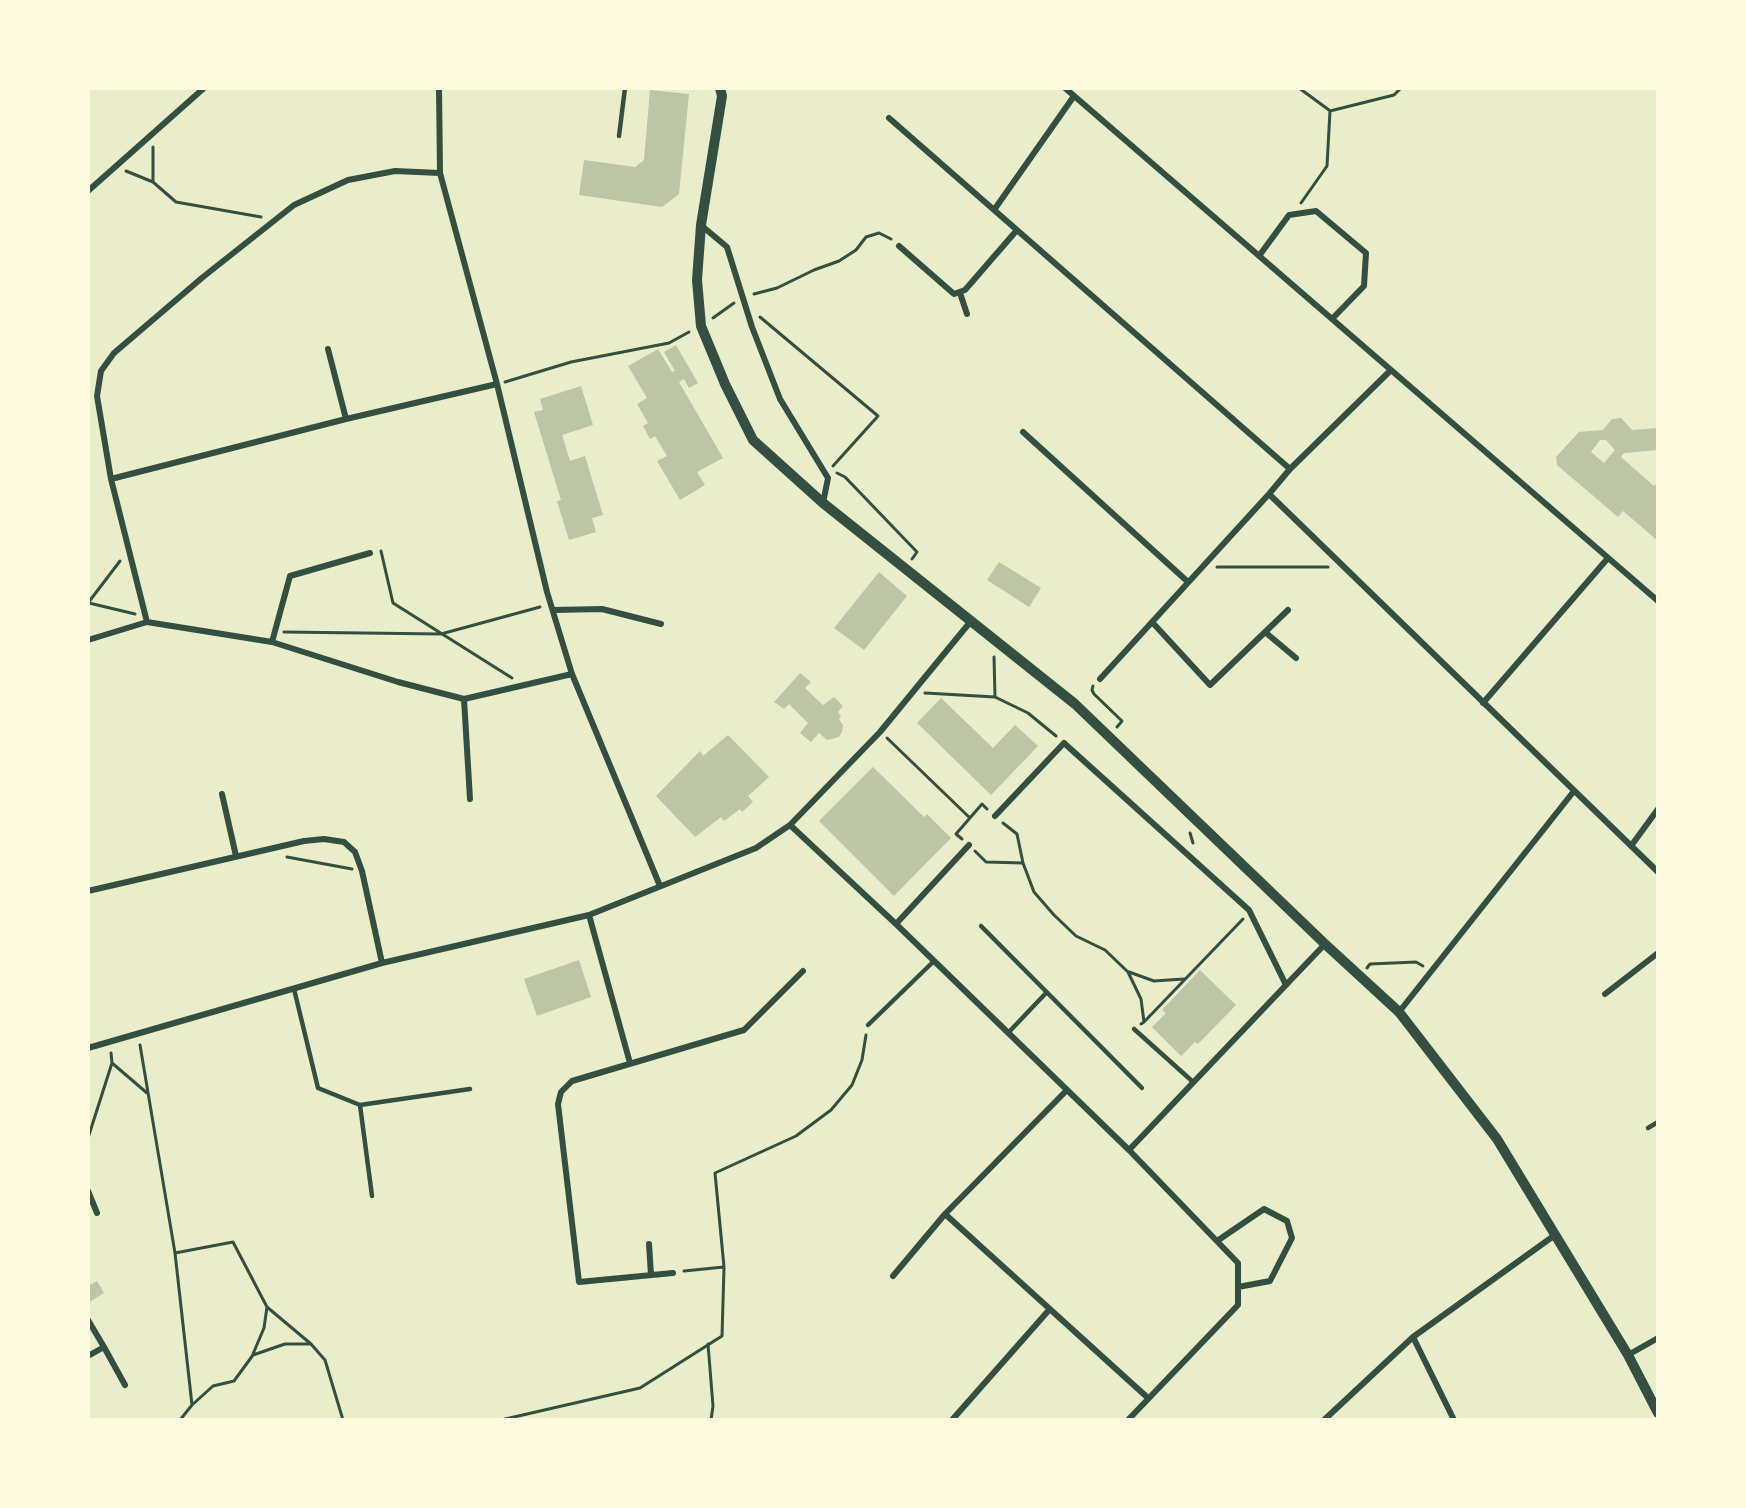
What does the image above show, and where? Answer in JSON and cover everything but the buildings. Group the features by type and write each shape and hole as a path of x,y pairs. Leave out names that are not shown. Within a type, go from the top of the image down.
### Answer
{"street":[{"path":"88,191 204,88"},
{"path":"439,88 440,173 497,384 552,607 572,674 660,886"},
{"path":"720,88 722,96 701,225 697,280 701,326 725,384 753,440 823,503 1075,704 1399,1012 1497,1139 1628,1355 1658,1413"},
{"path":"1065,88 1658,601"},
{"path":"994,210 1074,96"},
{"path":"889,118 1290,469"},
{"path":"146,619 111,479 97,396 101,371 114,353 203,277 294,205 348,180 395,171 440,173"},
{"path":"1259,256 1289,216 1316,211 1366,253 1364,286 1332,320"},
{"path":"701,225 727,247 780,399 828,478 823,503"},
{"path":"899,246 954,294 960,293 1017,230"},
{"path":"960,293 967,314"},
{"path":"328,349 346,419"},
{"path":"1100,679 1290,469 1391,370"},
{"path":"111,479 346,419 497,384"},
{"path":"1023,432 1188,582"},
{"path":"1269,494 1658,872"},
{"path":"272,642 290,576 370,553"},
{"path":"1483,703 1608,558"},
{"path":"552,607 602,609 661,624"},
{"path":"1152,622 1210,685 1288,610"},
{"path":"88,640 146,619 272,642 398,682 464,699 572,674"},
{"path":"88,1048 382,963 589,915 756,848 790,825 880,732 971,621"},
{"path":"1265,632 1296,658"},
{"path":"464,699 470,799"},
{"path":"995,816 1064,743 1249,910 1286,985"},
{"path":"1399,1012 1574,791"},
{"path":"222,794 236,856"},
{"path":"1631,846 1658,809"},
{"path":"790,825 896,924 1129,1150 1238,1263 1239,1305 1128,1419"},
{"path":"88,891 304,841 324,839 344,842 355,852 362,871 382,963"},
{"path":"896,924 969,845"},
{"path":"589,915 630,1063"},
{"path":"1129,1150 1325,944"},
{"path":"1605,994 1658,953"},
{"path":"673,1272 579,1282 558,1104 561,1092 572,1082 744,1030 803,971"},
{"path":"893,1276 945,1214 1066,1091"},
{"path":"88,1191 97,1213"},
{"path":"1217,1241 1264,1209 1287,1221 1292,1238 1270,1281 1238,1287"},
{"path":"945,1214 1148,1398"},
{"path":"1324,1419 1413,1337 1555,1235"},
{"path":"649,1244 651,1275"},
{"path":"952,1419 1049,1310"},
{"path":"88,1320 125,1384"},
{"path":"1413,1337 1454,1419"},
{"path":"1628,1355 1658,1338"},
{"path":"88,1356 104,1347"}],"lane":[{"path":"619,136 626,88"},
{"path":"981,926 1142,1088"},
{"path":"868,1025 934,961"},
{"path":"294,989 318,1088 360,1105 470,1089"},
{"path":"1008,1033 1046,993"},
{"path":"1134,1029 1192,1082"},
{"path":"360,1105 372,1196"},
{"path":"1648,1128 1658,1122"}],"path":[{"path":"1299,88 1330,111"},
{"path":"1330,111 1394,95 1401,88"},
{"path":"1293,215 1327,166 1330,111"},
{"path":"152,134 153,182"},
{"path":"116,167 153,182 176,202 276,220"},
{"path":"497,384 571,362 669,343 744,300 839,261 856,250 866,237 879,233 890,238 899,246"},
{"path":"744,300 878,416 826,474"},
{"path":"826,474 838,473 845,477 917,552 905,568"},
{"path":"129,550 89,603 146,619"},
{"path":"370,553 382,551 393,603 523,685"},
{"path":"1202,567 1344,567"},
{"path":"274,632 441,634 552,607"},
{"path":"994,639 994,697"},
{"path":"1100,679 1093,686 1094,694 1122,721"},
{"path":"913,692 994,697 1028,713 1064,743"},
{"path":"880,732 970,818"},
{"path":"1023,862 986,862 956,834 982,804 1017,834 1023,862 1034,892 1076,936 1105,950 1128,972 1140,999 1144,1022"},
{"path":"281,856 362,871"},
{"path":"1134,1029 1144,1022 1237,927 1249,910"},
{"path":"1359,976 1370,964 1416,962 1430,972"},
{"path":"1128,972 1154,981 1186,979"},
{"path":"501,1419 640,1388 722,1336 724,1267 715,1173 796,1136 831,1110 852,1086 862,1060 868,1025"},
{"path":"138,1034 175,1253 192,1405"},
{"path":"88,1138 112,1063 110,1042"},
{"path":"112,1063 148,1094"},
{"path":"175,1253 233,1242 267,1307 311,1344 325,1360 343,1419"},
{"path":"673,1272 724,1267"},
{"path":"180,1419 213,1386 234,1381 252,1355 264,1328 267,1307"},
{"path":"252,1355 285,1344 311,1344"},
{"path":"708,1344 713,1406 711,1419"}]}
